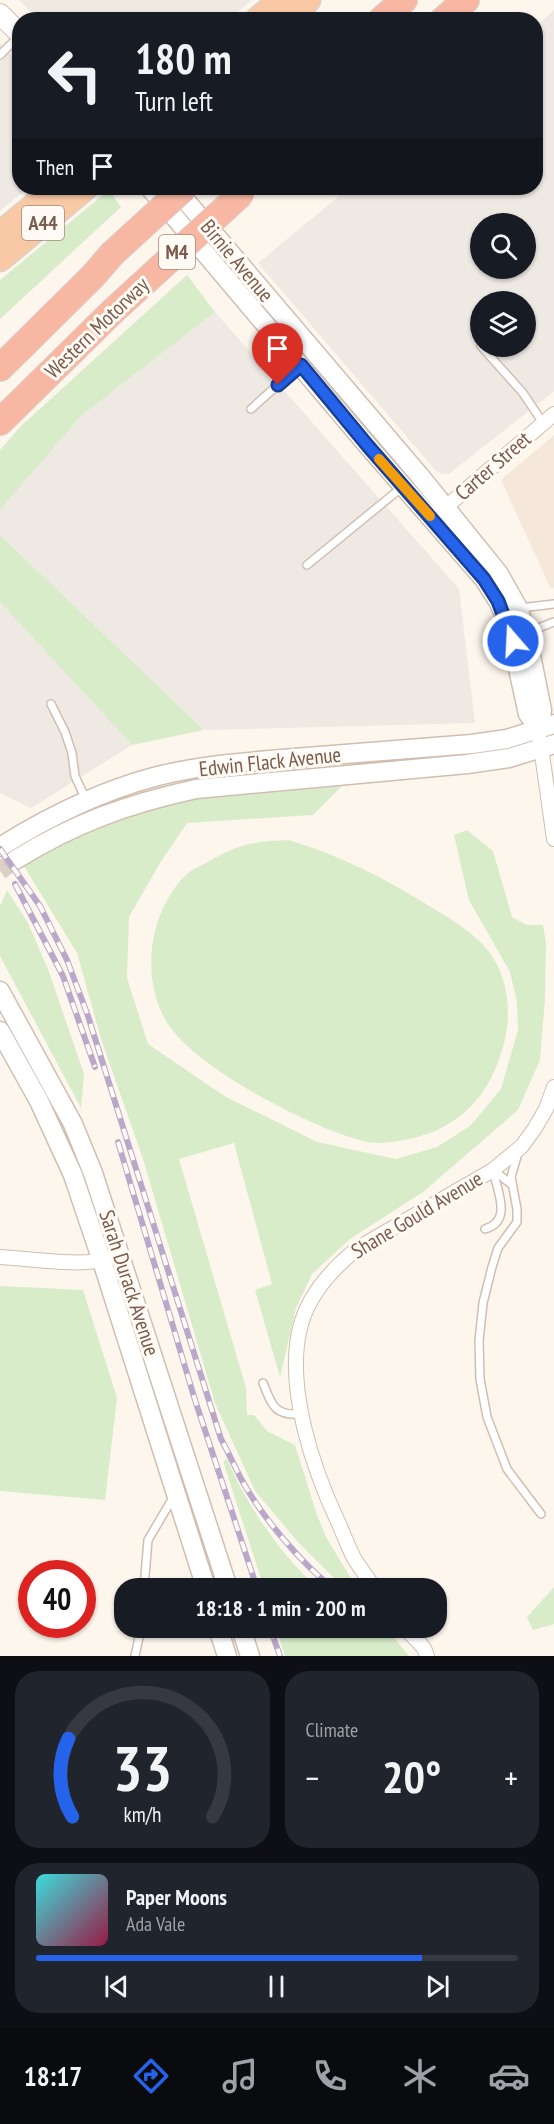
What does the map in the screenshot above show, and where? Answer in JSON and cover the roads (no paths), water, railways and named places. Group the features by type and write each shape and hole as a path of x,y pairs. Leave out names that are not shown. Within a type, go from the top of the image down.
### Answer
{"highway":[{"path":"267,12 281,0"},
{"path":"294,12 308,0"},
{"path":"389,12 402,0"},
{"path":"452,12 466,0"},
{"name":"A44","path":"0,234 47,195"},
{"name":"A44","path":"0,259 77,195"},
{"name":"Western Motorway","path":"0,368 93,276 112,254 176,195"},
{"name":"Western Motorway","path":"0,422 112,311 241,195"},
{"name":"M4","path":"0,356 32,335"}],"main road":[{"path":"0,14 12,27"}],"street":[{"name":"Birnie Avenue","path":"156,195 403,486 439,513"},
{"name":"Birnie Avenue","path":"181,195 314,352 439,513 498,601 519,621 528,714 546,726"},
{"name":"Carter Street","path":"439,513 549,418"},
{"path":"546,726 554,839"},
{"name":"Edwin Flack Avenue","path":"0,847 34,826 86,800 153,777 243,762 472,744 507,739 546,726"},
{"name":"Edwin Flack Avenue","path":"15,860 58,835 94,818 124,807 196,789 467,764 509,758 548,746"},
{"path":"86,800 94,818"},
{"name":"Sarah Durack Avenue","path":"0,991 72,1124 93,1173 225,1578"},
{"name":"Sarah Durack Avenue","path":"0,1031 39,1101 73,1175 203,1578"},
{"name":"Shane Gould Avenue","path":"367,1578 353,1556 321,1486 302,1414 298,1394 297,1347 302,1323 311,1301 324,1280 339,1263 358,1248 493,1170 522,1146 546,1109 554,1087"},
{"path":"2,1254 66,1262 102,1261 120,1252"},
{"path":"185,1523 204,1516"},
{"path":"221,1638 227,1656"},
{"path":"244,1638 250,1656"},
{"path":"414,1638 424,1648 427,1656"}],"lane":[{"path":"0,55 12,43"},
{"path":"251,409 314,352"},
{"path":"491,357 549,418"},
{"path":"307,565 403,486"},
{"path":"519,621 554,604"},
{"path":"519,621 541,627 554,622"},
{"path":"51,704 65,732 72,753 75,776 86,800"},
{"path":"522,1146 512,1170 511,1184 518,1217 513,1230 498,1248 483,1303 479,1341 480,1379 487,1417 507,1469 541,1514"},
{"path":"493,1170 511,1184"},
{"path":"485,1229 497,1224 501,1217 502,1208 493,1170"},
{"path":"263,1383 272,1404 279,1411 289,1415 302,1414"},
{"path":"145,1578 148,1540 176,1494"},
{"path":"135,1656 139,1638"}],"tunnel":[{"path":"0,871 15,860"}],"railway":[{"path":"0,849 40,906 67,960 88,1016 221,1439 243,1483 264,1514 295,1553 321,1578"},
{"path":"15,884 63,976 95,1067"},
{"path":"118,1142 195,1400 254,1578"},
{"path":"274,1638 280,1656"}]}
